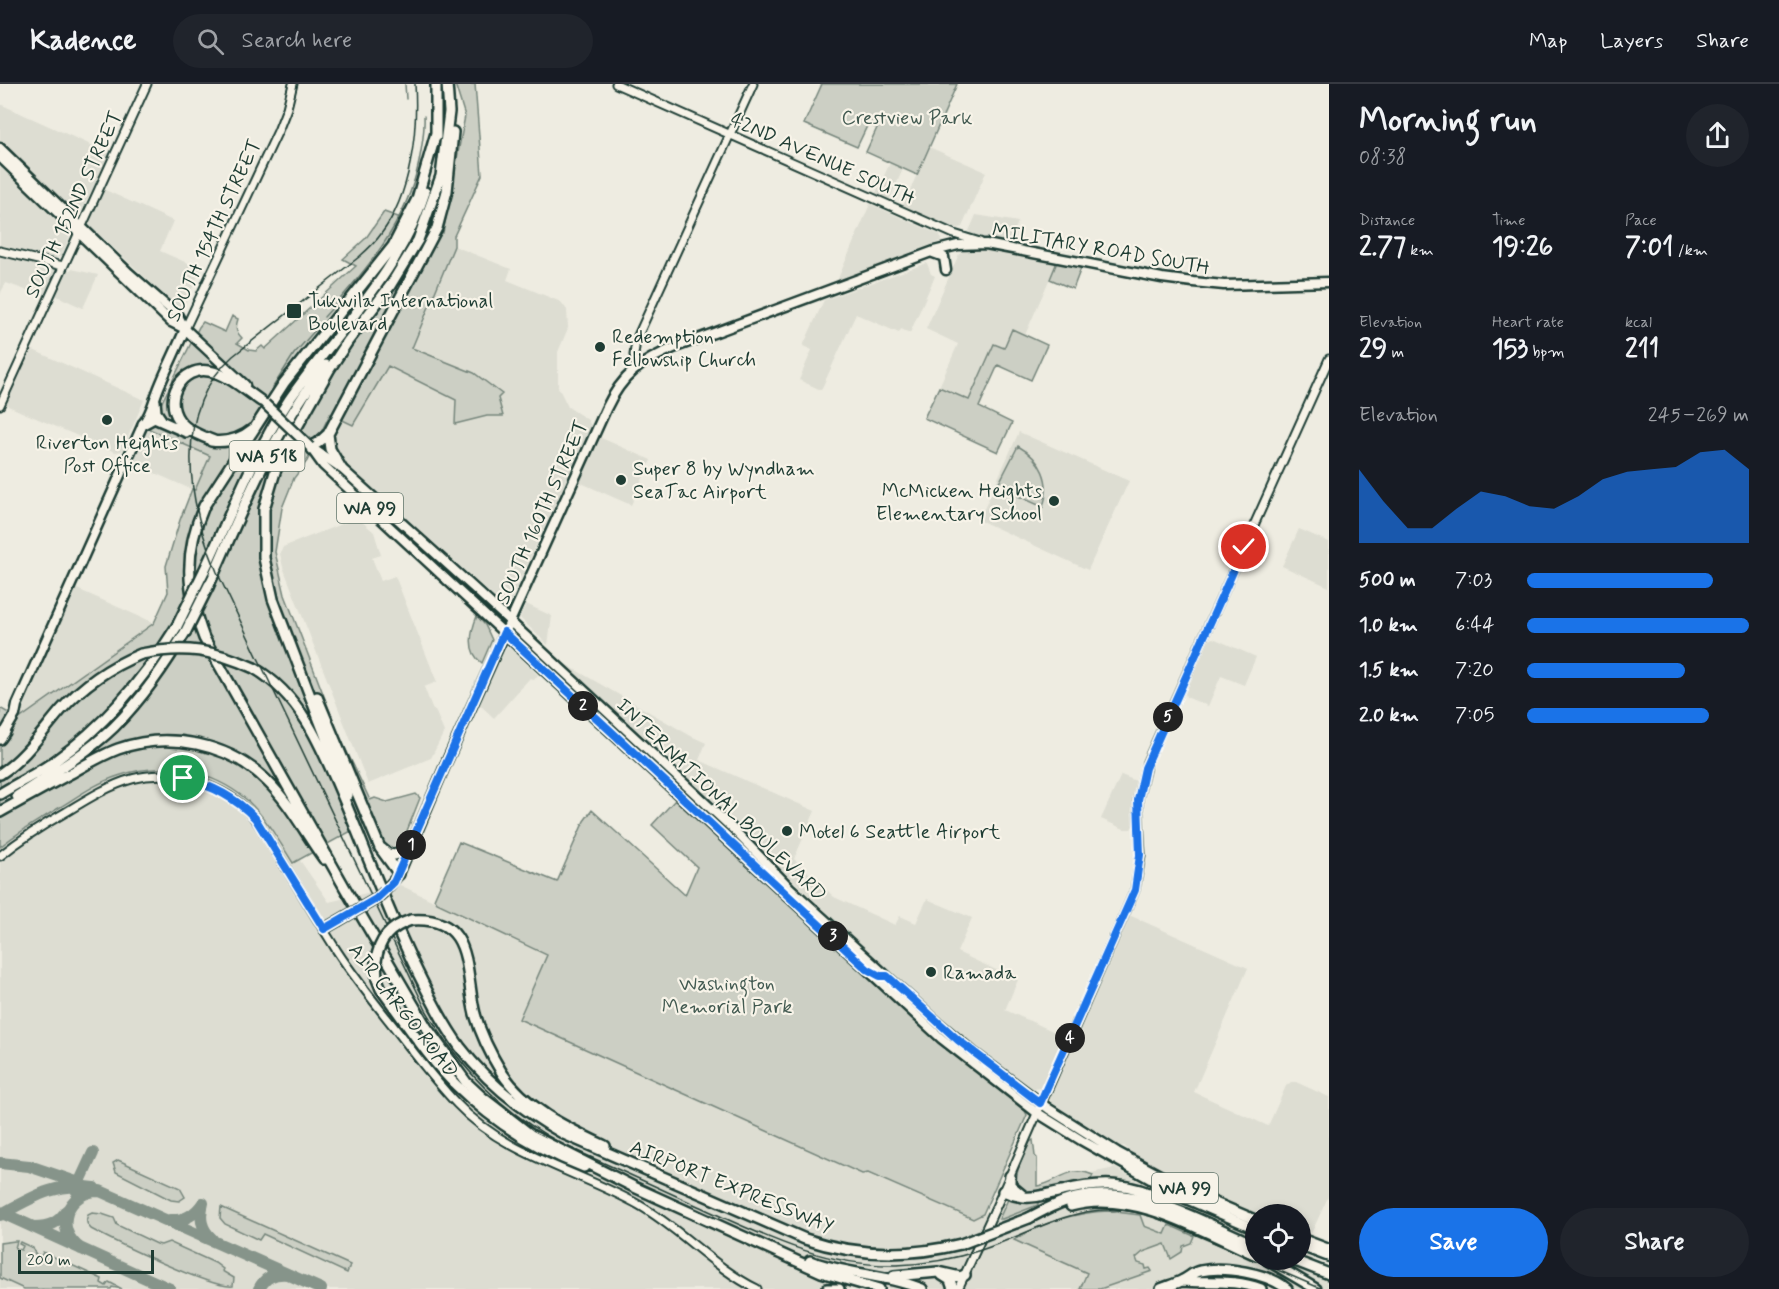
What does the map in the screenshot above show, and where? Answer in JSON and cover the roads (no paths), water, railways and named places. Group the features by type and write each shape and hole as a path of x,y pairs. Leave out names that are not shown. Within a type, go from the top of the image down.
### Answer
{"highway":[{"name":"WA 518","path":"0,807 79,756 113,727 161,671 204,571 274,425 302,382 404,246 426,190 432,167 436,133 436,84"},
{"name":"WA 518","path":"0,794 53,762 80,742 111,714 181,629 209,585 262,464 286,421 310,386 390,286 418,240 441,176 449,112 447,84"},
{"path":"310,447 318,444 328,434 437,228 447,191 451,159 453,130 449,112"},
{"path":"345,888 204,638 192,596 189,560 196,525 204,506 309,348 393,246 417,199 436,133"},
{"path":"348,341 284,450 268,492 263,527 264,558 270,587 281,619 363,833 368,857"},
{"path":"214,441 186,428 175,414 174,392 184,377 200,370 215,372 261,401"},
{"path":"155,401 156,412 162,421"},
{"path":"143,424 150,418 214,441 234,440 258,425"},
{"path":"328,434 330,449 341,468"},
{"path":"281,619 293,641 380,848 399,874"},
{"path":"0,774 18,759 85,685 112,666 141,654 160,650 197,649 230,657 255,668 280,688 304,716 326,757 368,857"},
{"path":"0,812 116,750 153,742 177,741 201,745 230,756 255,770 266,780 279,794 345,888"},
{"path":"380,848 388,854 395,855 412,843"},
{"name":"AIRPORT EXPRESSWAY","path":"368,857 401,938 433,1003 460,1047 482,1072 524,1109 564,1134 790,1233 837,1248 894,1253 926,1251 961,1244 1077,1198 1118,1195 1150,1201 1245,1240"},
{"name":"AIRPORT EXPRESSWAY","path":"345,888 427,1028 466,1082 490,1105 531,1135 634,1187 821,1272 879,1289"},
{"path":"634,1187 539,1147 481,1107 456,1085 381,989 377,979 376,961 377,951 386,934 395,926 411,920 422,919 448,927 460,939 476,1015 483,1035 503,1073 519,1093 541,1112 563,1126 662,1172 701,1194"},
{"path":"1010,1176 1013,1189 1030,1198"},
{"path":"1003,1191 1018,1197 1030,1198 1098,1184 1124,1185 1148,1192 1204,1223"},
{"path":"1045,1212 1091,1202 1125,1204 1152,1210 1245,1250"},
{"path":"719,1224 740,1230 823,1265 894,1279 922,1289"},
{"path":"1311,1267 1329,1274"},
{"path":"1161,1289 1182,1281 1198,1271 1219,1270 1256,1275 1293,1289"},
{"path":"1284,1270 1316,1289"},
{"path":"895,1276 938,1272 960,1277 965,1275"},
{"path":"867,1275 910,1277 941,1275 948,1278 953,1289"},
{"path":"1182,1281 1230,1281 1249,1284 1261,1289"},
{"path":"827,1289 839,1289"}],"main road":[{"path":"0,148 79,230"},
{"path":"0,157 79,230"},
{"name":"INTERNATIONAL BOULEVARD","path":"79,230 178,316 185,329 310,447 341,468 732,828 791,889 966,1047 1038,1108 1178,1184 1245,1215"},
{"name":"MILITARY ROAD SOUTH","path":"638,366 676,347 940,249 958,245 986,244 1193,282 1224,285 1329,282"},
{"path":"929,253 944,257 946,270"},
{"name":"SOUTH 154TH STREET","path":"0,745 11,713 17,705 148,417 185,329"},
{"name":"SOUTH 160TH STREET","path":"324,929 376,899 389,888 399,874 504,632 612,397 619,385 638,366"},
{"name":"SOUTH 154TH STREET","path":"143,424 152,396 158,389"},
{"name":"INTERNATIONAL BOULEVARD","path":"310,447 323,465 941,1038 1038,1108 1154,1183 1245,1224"},
{"path":"867,969 880,976 887,976"},
{"path":"1154,1183 1162,1182 1172,1186 1178,1184"},
{"path":"1311,1242 1329,1249"},
{"path":"1311,1250 1329,1257"}],"street":[{"name":"SOUTH 152ND STREET","path":"0,405 147,84"},
{"name":"SOUTH 154TH STREET","path":"185,329 278,131 293,84"},
{"name":"42ND AVENUE SOUTH","path":"616,84 941,229 986,244"},
{"path":"638,366 634,355 636,340 753,84"},
{"path":"940,249 946,240 945,233 941,229"},
{"path":"0,251 63,266"},
{"path":"958,1289 1135,890 1140,855 1138,800 1148,762 1329,359"},
{"name":"AIR CARGO ROAD","path":"0,856 18,842 108,786 126,780 157,775 183,778 214,788 230,797 255,818 359,982 449,1095 471,1118 511,1146 640,1206 664,1221 735,1277 757,1289"}],"waterway":[{"path":"405,84 406,99"},
{"path":"324,317 369,264 405,206 419,162 424,134 424,116"},
{"path":"273,387 294,354 317,328"}],"tram line":[{"path":"415,84 415,122 410,162 406,182 391,218 379,237 365,252 233,356 213,378 200,403 193,430 191,459 193,488 199,517 217,572 426,1010 453,1052 501,1103 520,1118 562,1144 746,1228 819,1255 870,1264 897,1265 929,1262 981,1250 1068,1217 1110,1210 1134,1212 1159,1219 1322,1289"}],"place":[{"name":"Tukwila International Boulevard","path":"294,311"},
{"name":"Redemption Fellowship Church","path":"600,347"},
{"name":"Riverton Heights Post Office","path":"107,420"},
{"name":"Super 8 by Wyndham SeaTac Airport","path":"621,480"},
{"name":"McMicken Heights Elementary School","path":"1054,501"},
{"name":"Motel 6 Seattle Airport","path":"787,831"},
{"name":"Ramada","path":"931,972"}],"park label":[{"name":"Crestview Park","path":"907,117"},
{"name":"Washington Memorial Park","path":"727,994"}]}
